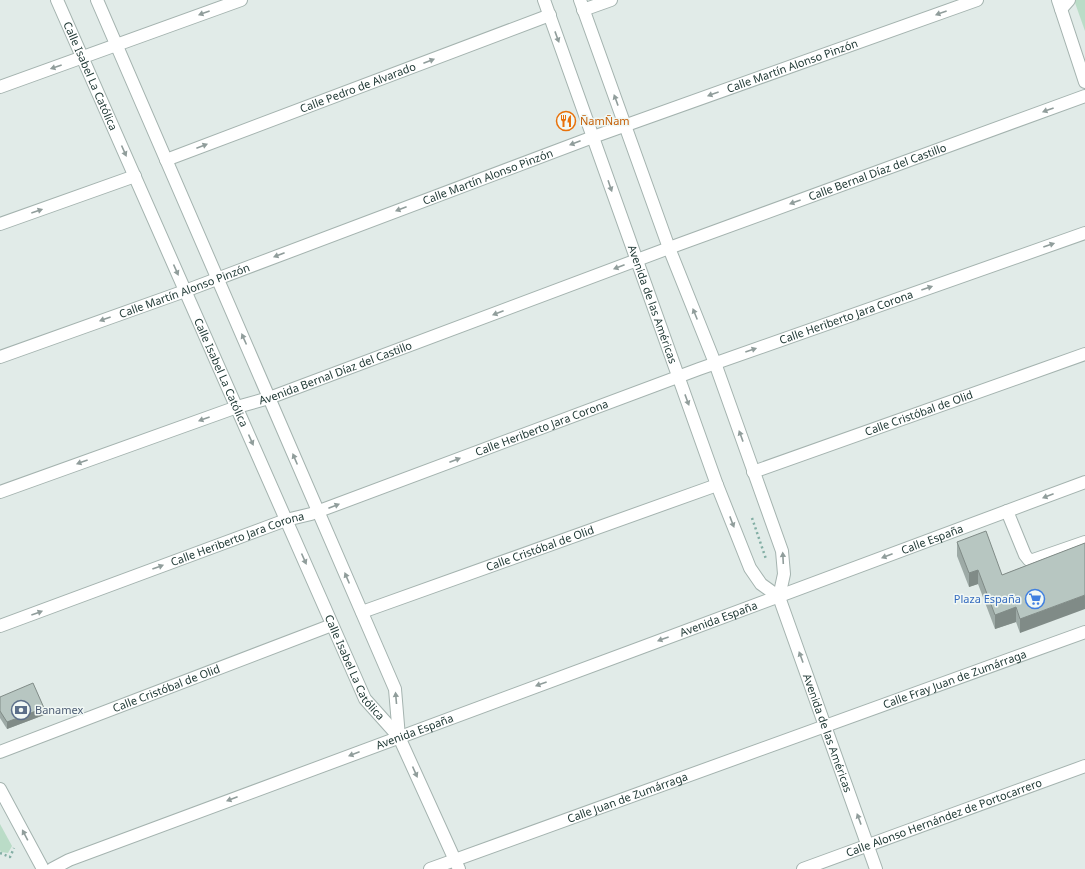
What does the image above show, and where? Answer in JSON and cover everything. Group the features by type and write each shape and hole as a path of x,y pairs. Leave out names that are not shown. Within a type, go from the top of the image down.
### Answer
{"street":[{"name":"Calle Isabel La Católica","path":"57,0 365,699 399,737 456,864"},
{"name":"Calle Isabel La Católica","path":"96,0 395,689 399,737"},
{"path":"0,87 241,0"},
{"name":"Avenida de las Américas","path":"544,0 718,485 750,568 761,584 779,597 876,869"},
{"path":"611,0 582,5 669,248 715,363 782,551 784,574 779,597"},
{"name":"Calle Martín Alonso Pinzón","path":"0,357 185,291 625,125 977,0"},
{"path":"1069,0 1059,4 1085,82"},
{"name":"Calle Pedro de Alvarado","path":"166,160 550,15"},
{"name":"Calle Bernal Díaz del Castillo","path":"669,248 1085,96"},
{"path":"0,224 135,176"},
{"name":"Calle Heriberto Jara Corona","path":"0,626 286,520 318,512 679,376 1085,233"},
{"name":"Avenida Bernal Díaz del Castillo","path":"0,492 237,407 269,398 669,248"},
{"name":"Calle Cristóbal de Olid","path":"753,472 1085,354"},
{"name":"Calle España","path":"779,597 1085,482"},
{"name":"Calle Cristóbal de Olid","path":"362,612 718,485"},
{"path":"1007,511 1025,556 1029,560 1085,542"},
{"name":"Avenida España","path":"52,869 69,860 779,597"},
{"name":"Calle Cristóbal de Olid","path":"0,752 332,624"},
{"name":"Calle Fray Juan de Zumárraga","path":"825,725 1085,632"},
{"name":"Calle Juan de Zumárraga","path":"430,869 456,864 825,725"},
{"name":"Calle Alonso Hernández de Portocarrero","path":"803,869 1085,766"},
{"path":"0,789 43,869"}],"path":[{"path":"0,853 10,857"}],"green space":[{"path":"1074,0 1085,0 1085,31"},
{"path":"0,824 12,846 8,853 1,852 0,850"}],"building":[{"name":"Plaza España","path":"986,531 1002,575 1085,543 1085,595 1020,619 1016,607 995,615 978,570 969,573 957,542"},
{"name":"Banamex","path":"33,683 44,708 7,722 0,711 0,697"}],"place":[{"name":"ÑamÑam","path":"566,121"},
{"name":"Plaza España","path":"1035,599"},
{"name":"Banamex","path":"21,710"}]}
